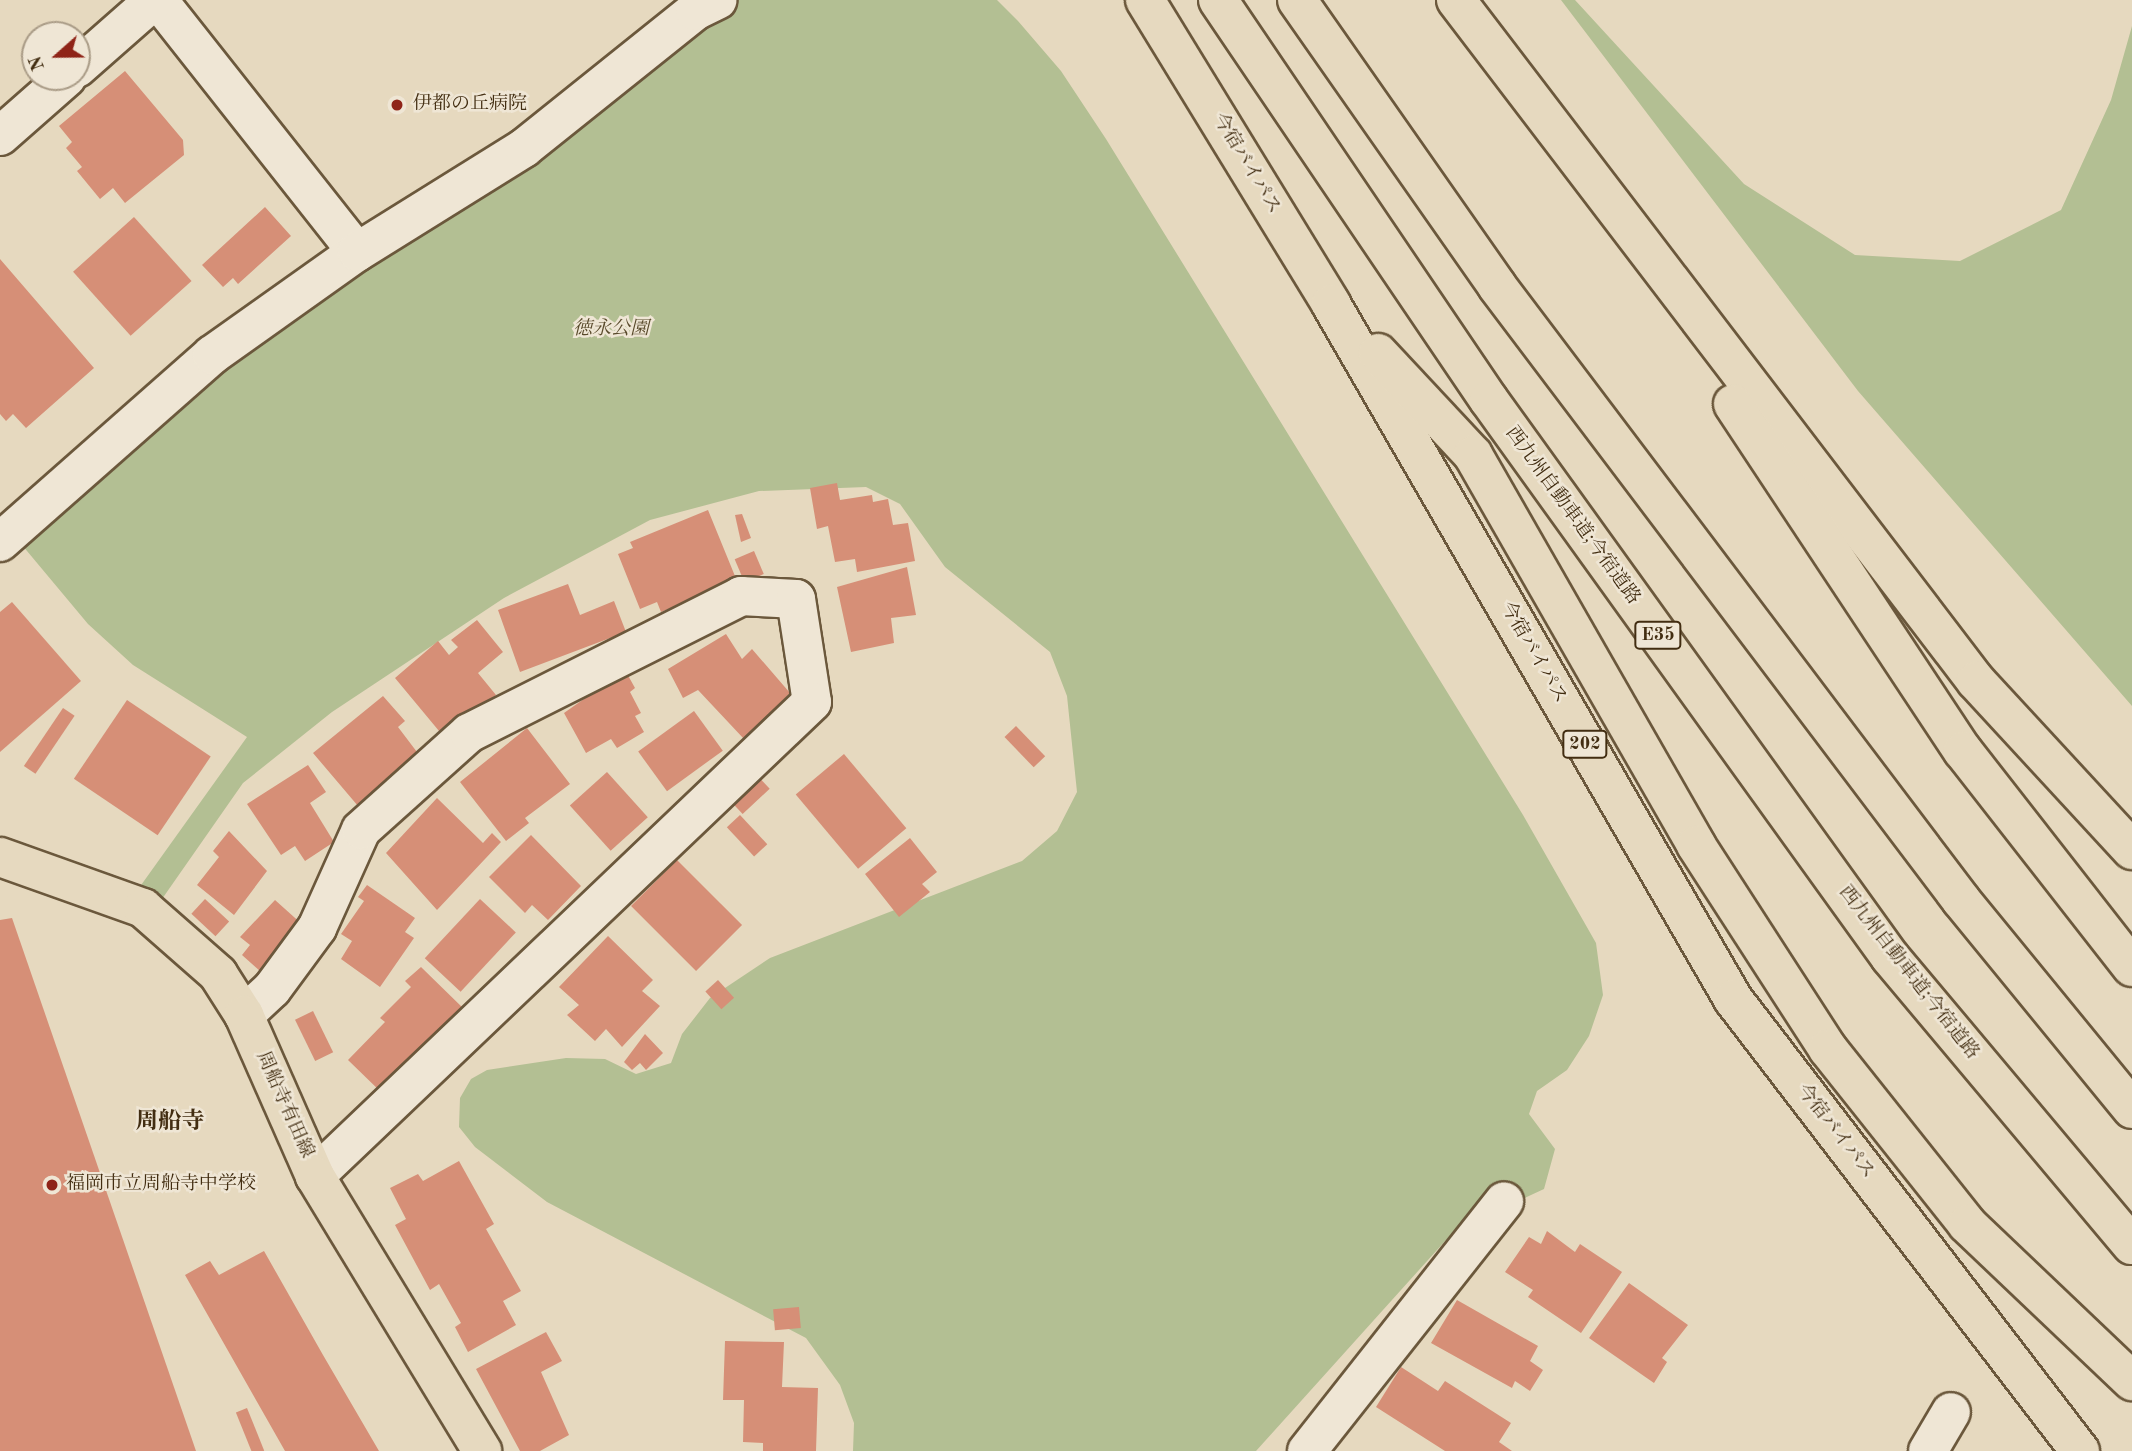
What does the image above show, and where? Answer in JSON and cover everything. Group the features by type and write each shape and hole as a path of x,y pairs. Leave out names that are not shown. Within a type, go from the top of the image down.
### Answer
{"main road":[{"name":"今宿バイパス","path":"1145,0 1331,304 1732,999 2080,1451"},
{"name":"西九州自動車道;今宿道路","path":"1218,0 1489,400 1890,957 2132,1245"},
{"path":"1297,0 1514,309 1961,900 2132,1109"},
{"path":"1456,0 1575,162 1976,681 2132,850"},
{"path":"1575,162 1963,751 2132,967"},
{"path":"1331,304 1473,455 1696,845 1828,1049 1967,1224 2132,1381"},
{"name":"周船寺有田線","path":"0,856 143,908 218,974 244,1014 315,1176 482,1451"}],"street":[{"path":"91,56 156,0 357,252"},
{"path":"0,542 212,355 357,252 524,148 695,11 718,0"},
{"path":"0,136 51,91"},
{"path":"244,1014 272,989 317,928 361,830 469,733 741,596 796,599 812,702 315,1176"},
{"path":"1307,1451 1504,1202"},
{"path":"1928,1451 1951,1412"}],"green space":[{"name":"徳永公園","path":"727,0 997,0 1018,21 1061,71 1106,139 1523,815 1596,943 1603,995 1589,1036 1567,1070 1537,1091 1529,1114 1555,1149 1544,1189 1455,1230 1256,1451 853,1451 854,1423 840,1385 806,1338 547,1202 475,1147 459,1127 460,1098 471,1079 487,1070 566,1058 605,1059 636,1074 671,1063 682,1034 710,998 770,958 1022,861 1057,831 1077,792 1067,696 1050,652 945,567 900,504 866,487 759,491 650,520 504,598 332,712 243,783 162,899 139,888 247,737 133,665 88,624 22,545 202,386 536,152"},
{"path":"1561,0 1575,0 1744,184 1855,255 1960,261 2061,210 2111,100 2132,26 2132,706 1858,391"}],"building":[{"path":"125,71 183,140 184,155 125,203 113,188 100,199 77,171 82,167 66,148 72,142 59,126"},
{"path":"265,207 291,236 238,284 233,278 223,287 202,265"},
{"path":"134,217 192,281 131,336 73,272"},
{"path":"0,259 94,368 26,428 13,414 6,421 0,414"},
{"path":"837,483 840,500 872,495 873,502 888,499 893,525 908,523 915,561 857,572 855,559 835,562 828,526 817,529 810,488"},
{"path":"708,510 737,581 661,612 657,602 640,609 618,554 633,548 630,542"},
{"path":"742,514 751,538 741,542 735,515"},
{"path":"754,551 764,574 744,582 735,559"},
{"path":"907,567 916,615 891,618 894,643 851,652 837,587"},
{"path":"568,584 580,615 614,601 626,632 520,672 498,610"},
{"path":"12,602 81,681 0,752 0,612"},
{"path":"477,620 503,652 478,673 496,695 444,737 395,678 438,641 449,655 458,647 451,640"},
{"path":"726,634 742,659 752,649 790,693 744,739 698,690 683,698 668,669"},
{"path":"625,670 635,688 630,692 641,713 635,716 644,732 617,748 611,739 586,753 564,713"},
{"path":"383,696 405,721 398,727 420,756 358,806 313,753"},
{"path":"127,700 211,756 158,835 74,779"},
{"path":"63,708 75,716 35,774 24,766"},
{"path":"694,711 723,751 667,791 638,752"},
{"path":"1016,726 1045,756 1034,767 1004,737"},
{"path":"527,728 570,784 525,818 529,823 506,841 460,782"},
{"path":"844,754 906,828 858,869 796,794"},
{"path":"308,765 326,792 310,803 334,842 305,861 295,846 281,855 247,804"},
{"path":"607,772 648,817 611,851 570,805"},
{"path":"754,772 770,789 743,814 727,797"},
{"path":"437,798 483,843 492,833 501,842 437,910 386,853"},
{"path":"740,815 767,844 754,857 727,827"},
{"path":"229,831 267,871 234,915 197,885 219,857 213,851"},
{"path":"531,835 581,886 548,920 532,905 525,913 489,877"},
{"path":"910,838 937,872 922,884 930,892 899,917 865,874"},
{"path":"677,860 742,925 696,971 631,906"},
{"path":"367,885 415,918 405,932 414,938 380,987 341,959 352,941 341,934 364,901 358,897"},
{"path":"205,899 229,922 215,936 191,914"},
{"path":"480,899 516,932 461,992 425,958"},
{"path":"275,900 304,926 260,971 242,955 250,945 240,937"},
{"name":"福岡市立周船寺中学校","path":"12,918 196,1451 0,1451 0,920"},
{"path":"608,936 653,980 642,991 660,1006 622,1047 606,1029 595,1041 567,1015 579,1005 559,987"},
{"path":"421,967 465,1010 383,1094 348,1060 385,1022 380,1018 411,987 405,981"},
{"path":"718,980 734,998 721,1009 705,991"},
{"path":"313,1011 333,1052 315,1061 295,1020"},
{"path":"645,1034 663,1053 646,1070 640,1063 632,1070 624,1062"},
{"path":"459,1161 494,1224 486,1229 521,1291 503,1301 516,1325 468,1352 455,1327 461,1323 439,1284 430,1290 395,1225 406,1219 390,1188 418,1174 423,1181"},
{"path":"1547,1231 1575,1252 1580,1244 1622,1272 1581,1333 1528,1297 1533,1290 1505,1272 1529,1237 1541,1244"},
{"path":"264,1251 379,1451 285,1451 185,1275 210,1261 219,1275"},
{"path":"1629,1283 1688,1325 1662,1358 1667,1362 1654,1383 1589,1338"},
{"path":"1457,1300 1538,1346 1530,1361 1543,1370 1530,1391 1515,1381 1512,1388 1431,1343"},
{"path":"799,1307 801,1328 775,1330 773,1309"},
{"path":"546,1332 562,1361 541,1372 569,1435 540,1451 520,1451 476,1369"},
{"path":"725,1341 784,1342 782,1387 818,1388 816,1451 763,1451 763,1443 743,1442 744,1400 723,1400"},
{"path":"1401,1367 1438,1391 1445,1381 1511,1423 1499,1442 1512,1451 1445,1451 1376,1407"},
{"path":"247,1408 264,1451 251,1451 236,1412"}],"place":[{"name":"伊都の丘病院","path":"397,105"},
{"name":"福岡市立周船寺中学校","path":"52,1185"}],"district":[{"name":"周船寺","path":"170,1122"}]}
